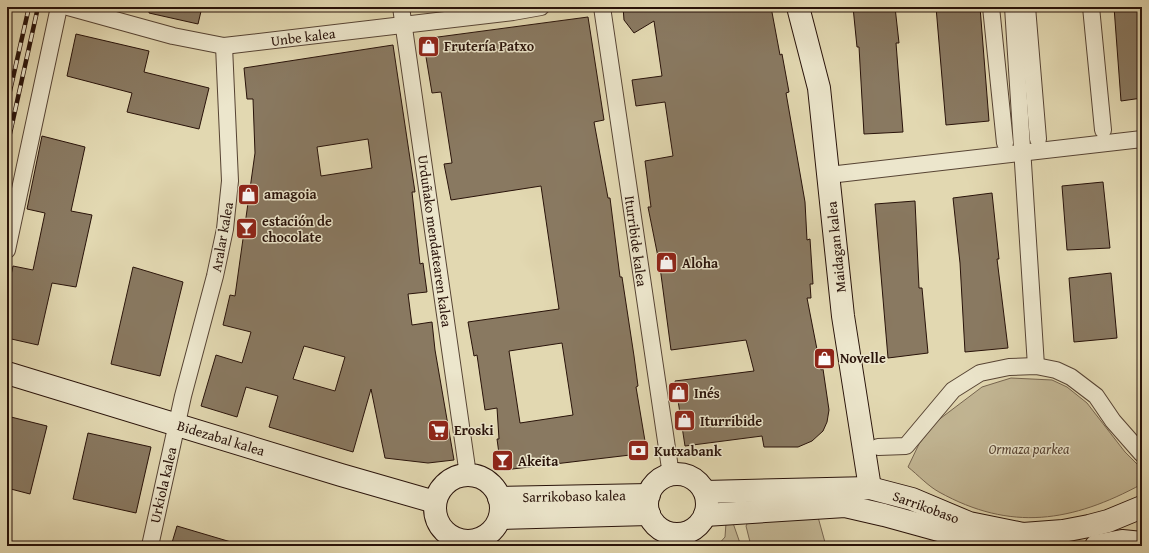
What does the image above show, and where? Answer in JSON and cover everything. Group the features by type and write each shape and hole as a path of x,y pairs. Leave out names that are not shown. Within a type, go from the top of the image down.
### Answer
{"street":[{"path":"7,250 59,7"},
{"name":"Unbe kalea","path":"68,7 173,36 224,46 541,7"},
{"name":"Urduñako mendatearen kalea","path":"401,7 468,475"},
{"name":"Iturribide kalea","path":"602,7 671,475"},
{"name":"Maidagan kalea","path":"798,7 819,88 843,316 870,488"},
{"path":"991,7 1005,143"},
{"path":"1012,7 1023,153 1036,366"},
{"path":"1027,7 1038,139"},
{"path":"1091,7 1103,130"},
{"name":"Aralar kalea","path":"177,424 225,229 230,181 224,46"},
{"path":"829,175 1142,138"},
{"path":"878,447 906,446 953,390 980,373 1009,367 1036,366 1056,370 1071,377 1096,396 1113,421 1142,454"},
{"name":"Bidezabal kalea","path":"7,373 341,475 435,502"},
{"name":"Urkiola kalea","path":"150,546 177,424"},
{"path":"681,474 691,477 705,492 707,500 705,515 700,524 692,530 682,533 672,540 658,527 649,504 657,481 671,475 681,474"},
{"path":"468,475 479,477 489,483 499,508 493,530 475,541 450,542 434,511 435,502 442,486 457,478 468,475"},
{"name":"Sarrikobaso","path":"705,492 870,488 912,499 969,523 1023,534 1063,531 1089,526 1108,521 1142,507"},
{"name":"Sarrikobaso kalea","path":"499,508 649,504"},
{"name":"Sarrikobaso","path":"705,515 845,506 884,515 982,542 1004,546"},
{"path":"1096,546 1122,541 1142,543"}],"green space":[{"name":"Ormaza parkea","path":"1011,378 1052,380 1067,387 1087,403 1125,452 1142,469 1142,484 1091,507 1066,514 1041,517 1016,517 991,513 966,505 935,490 908,467 919,444 937,421 982,387"},
{"path":"818,517 826,546 751,546 746,526 749,520"},
{"path":"726,523 733,523 741,546 717,546 725,537"}],"building":[{"path":"149,7 202,7 198,24 149,13"},
{"path":"623,7 729,7 731,10 749,7 771,7 789,92 786,93 805,202 807,240 810,239 813,284 810,284 811,298 807,298 821,370 823,369 829,410 827,422 823,431 812,441 798,447 764,447 762,436 685,446 675,381 754,371 746,340 671,350 660,267 648,207 651,207 645,161 673,156 665,102 636,106 632,80 662,76 654,21 634,33 624,20"},
{"path":"853,7 895,7 899,43 896,43 903,132 864,134 859,47 857,47"},
{"path":"936,7 980,7 989,121 946,125"},
{"path":"1114,7 1142,7 1142,98 1121,101"},
{"path":"588,17 604,120 594,122 608,198 610,198 620,277 622,277 638,386 636,387 647,453 504,470 502,461 500,461 497,439 499,439 497,408 485,410 477,355 474,356 468,322 559,309 541,186 451,200 444,164 452,163 441,92 432,93 423,39","holes":["562,343 573,415 520,423 509,351"]},
{"path":"76,34 149,51 144,72 209,88 199,129 127,112 132,93 67,76"},
{"path":"393,45 415,192 412,192 420,264 423,263 427,292 408,294 412,325 432,322 435,350 454,460 428,463 385,458 371,389 353,452 269,427 278,396 246,387 237,417 201,406 216,355 242,363 251,332 223,325 230,295 235,296 255,153 253,99 247,99 244,68","holes":["368,139 372,168 321,176 317,147","304,346 345,357 335,391 293,379"]},
{"path":"42,136 85,147 71,211 92,215 76,287 52,283 38,345 7,338 7,294 13,266 33,270 45,213 27,209"},
{"path":"1103,182 1110,248 1067,250 1062,186"},
{"path":"992,193 999,259 997,259 1008,348 965,352 960,263 953,198"},
{"path":"915,201 919,288 922,288 928,353 888,358 875,204"},
{"path":"133,267 183,282 160,376 111,364"},
{"path":"1111,273 1117,338 1074,342 1069,278"},
{"path":"7,416 47,426 30,494 7,488"},
{"path":"88,433 151,447 136,513 73,499"},
{"path":"177,526 231,542 230,546 171,546"}],"railway":[{"path":"7,104 29,7"},
{"path":"7,147 38,7"}],"place":[{"name":"Frutería Patxo","path":"428,46"},
{"name":"amagoia","path":"249,194"},
{"name":"estación de chocolate","path":"246,229"},
{"name":"Aloha","path":"666,263"},
{"name":"Novelle","path":"824,358"},
{"name":"Inés","path":"679,393"},
{"name":"Iturribide","path":"685,421"},
{"name":"Eroski","path":"439,430"},
{"name":"Kutxabank","path":"638,451"},
{"name":"Akeita","path":"503,461"}]}
